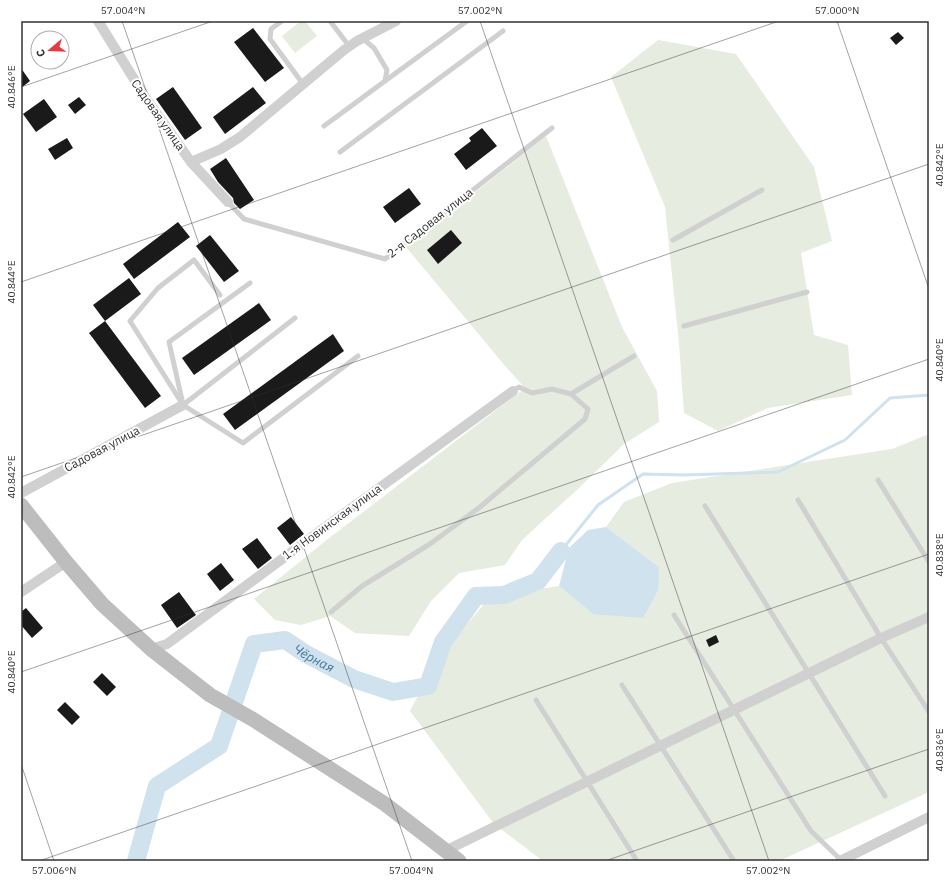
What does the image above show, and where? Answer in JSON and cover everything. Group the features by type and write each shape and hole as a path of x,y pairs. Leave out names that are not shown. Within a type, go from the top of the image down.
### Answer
{"main road":[{"path":"21,505 66,562 102,604 151,649 210,695 254,720 385,804 447,850 459,861"}],"street":[{"name":"Садовая улица","path":"98,21 147,100 191,162 228,202"},
{"path":"191,162 221,149 240,137 349,46 396,21"},
{"name":"1-я Новинская улица","path":"151,649 167,644 513,391"},
{"name":"Садовая улица","path":"21,493 183,405"},
{"path":"21,592 66,562"},
{"path":"447,850 881,638 929,617"},
{"path":"845,860 929,817"}],"lane":[{"path":"282,21 271,29 270,39 303,84"},
{"path":"330,21 349,46"},
{"path":"324,126 385,80 468,21"},
{"path":"340,152 503,31"},
{"path":"362,38 374,48 387,70 385,80"},
{"name":"2-я Садовая улица","path":"228,202 244,219 385,259 552,128"},
{"path":"673,240 762,190"},
{"path":"220,296 194,260 158,288 130,320 183,405 243,443 358,356"},
{"path":"183,405 169,342 250,283"},
{"path":"684,326 807,292"},
{"path":"183,405 295,318"},
{"path":"571,394 634,356"},
{"path":"331,612 362,586 430,544 480,507 585,419 588,409 571,394 552,389 532,393 519,386 513,391"},
{"path":"878,480 929,562"},
{"path":"798,500 881,638 929,712"},
{"path":"705,506 886,796"},
{"path":"674,615 811,832 845,860"},
{"path":"622,685 734,861"},
{"path":"536,700 637,861"}],"shaded area":[{"path":"301,21 305,21 317,36 295,53 282,36"},
{"path":"658,40 736,54 814,167 832,241 801,253 814,335 848,345 852,395 768,408 718,431 684,413 679,343 665,207 611,77"},
{"path":"546,136 622,327 657,391 659,422 624,444 522,540 505,565 459,573 431,601 409,636 355,633 330,616 301,625 275,620 254,599 324,542 525,388 406,247"},
{"path":"929,434 929,792 779,861 543,861 494,824 410,711 438,658 491,596 559,586 593,614 659,567 606,527 624,502 672,483 892,449"}],"water":[{"path":"606,527 659,567 658,590 643,618 593,614 559,586 569,548 588,530"}],"building":[{"path":"253,28 284,68 265,82 234,42"},
{"path":"898,32 904,38 896,45 890,38"},
{"path":"21,68 30,81 21,88"},
{"path":"173,87 202,128 185,140 156,99"},
{"path":"253,87 266,103 225,134 213,117"},
{"path":"79,97 86,105 75,114 68,105"},
{"path":"44,99 57,117 36,132 23,114"},
{"path":"482,128 497,146 466,170 454,154 471,141 469,138"},
{"path":"67,138 73,148 55,160 48,149"},
{"path":"226,158 254,200 240,209 234,203 233,198 218,182 210,169"},
{"path":"409,188 421,204 395,223 383,207"},
{"path":"178,222 190,237 134,279 123,264"},
{"path":"451,230 462,243 438,264 427,250"},
{"path":"210,235 239,271 224,282 196,246"},
{"path":"129,278 141,294 105,321 93,305"},
{"path":"259,303 271,320 194,375 182,358"},
{"path":"105,321 161,396 145,408 89,333"},
{"path":"333,334 344,351 235,430 223,414"},
{"path":"291,517 304,534 290,545 277,528"},
{"path":"257,538 272,558 258,569 242,549"},
{"path":"221,563 234,580 220,591 207,574"},
{"path":"179,592 196,615 177,628 161,605"},
{"path":"26,608 43,628 32,638 21,625 21,612"},
{"path":"716,635 719,642 709,647 706,640"},
{"path":"102,673 116,687 107,696 93,682"},
{"path":"65,702 80,717 72,725 57,710"}],"waterway":[{"path":"561,551 598,505 643,474 683,475 778,472 845,440 890,398 929,395"},
{"name":"Чёрная","path":"136,861 157,786 219,746 254,644 285,640 306,654 354,679 393,692 428,686 443,642 476,596 504,595 538,581 561,551"}]}
